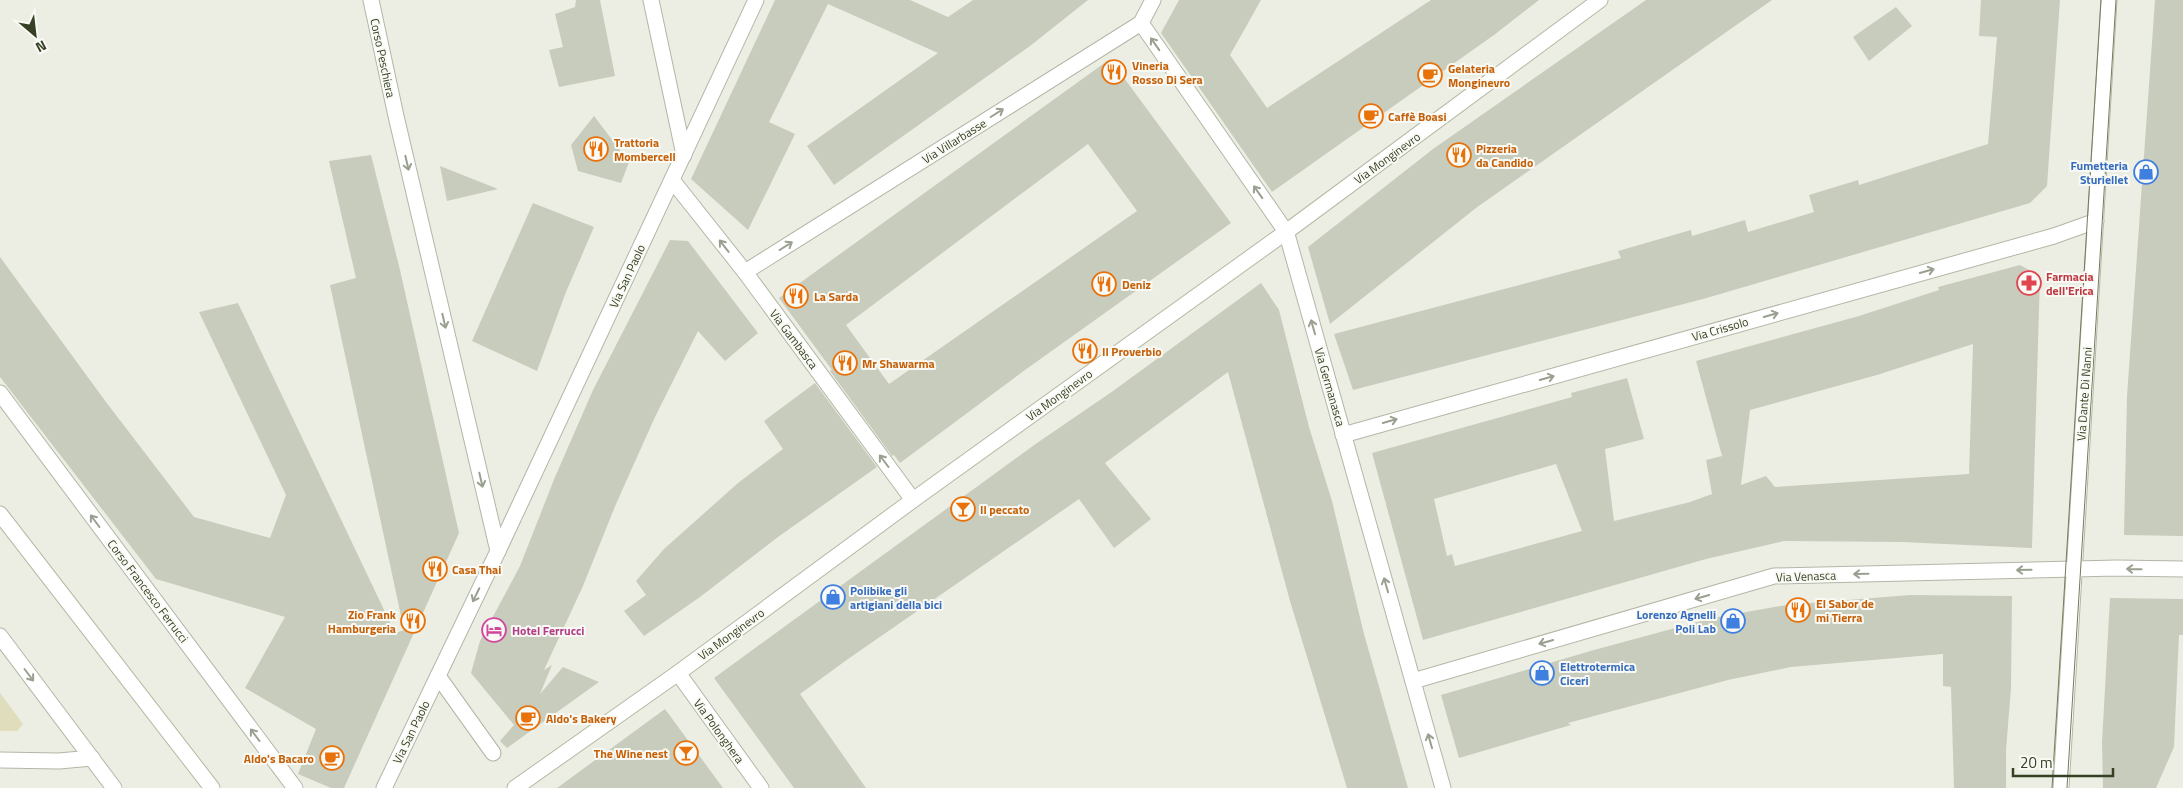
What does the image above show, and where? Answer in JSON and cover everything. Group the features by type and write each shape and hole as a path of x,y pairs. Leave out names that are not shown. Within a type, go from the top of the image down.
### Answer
{"street":[{"name":"Corso Peschiera","path":"371,0 396,116 498,551"},
{"path":"651,0 684,155"},
{"name":"Via San Paolo","path":"384,788 498,551 756,0"},
{"name":"Via Villarbasse","path":"745,272 1140,23 1153,0"},
{"name":"Via Monginevro","path":"516,788 678,673 1286,232 1600,0"},
{"name":"Via Dante Di Nanni","path":"2060,788 2109,0"},
{"name":"Via Germanasca","path":"1140,23 1286,232 1443,788"},
{"name":"Via Gambasca","path":"672,180 745,272 914,500"},
{"name":"Via Crissolo","path":"1343,435 2054,236 2096,221"},
{"name":"Corso Francesco Ferrucci","path":"0,393 295,788"},
{"path":"0,514 212,788"},
{"name":"Via Venasca","path":"1413,682 1774,576 2072,571 2117,568 2183,569"},
{"path":"0,636 114,788"},
{"name":"Via Polonghera","path":"678,673 761,788"},
{"path":"438,676 493,753"},
{"path":"0,760 59,761 92,758"}],"shaded area":[{"path":"0,693 23,724 17,731 0,731"}],"building":[{"path":"576,0 600,0 615,76 559,87 549,50 563,47 555,14 575,7"},
{"path":"775,0 910,0 948,17 973,0 1088,0 1030,46 834,185 807,146 938,53 828,4 769,122 795,134 748,230 691,179"},
{"path":"1179,0 1261,0 1230,55 1267,108 1431,0 1539,0 1494,35 1272,192 1161,33"},
{"path":"1646,0 1772,0 1476,208 1330,324 1308,247 1433,149"},
{"path":"1981,0 2060,0 2047,186 2030,203 1703,299 1353,390 1334,334 1621,258 1618,251 1691,230 1692,236 1745,220 1748,232 1814,212 1809,195 1858,180 1859,185 1988,144 1997,37 1979,36"},
{"path":"2155,0 2183,0 2183,536 2124,535 2127,396"},
{"path":"1896,7 1912,26 1869,61 1853,37"},
{"path":"1110,59 1231,223 1025,370 900,463 894,455 892,456 779,298","holes":["1088,144 1137,211 889,384 846,325"]},
{"path":"594,116 629,162 621,183 578,171 571,145"},
{"path":"371,155 400,270 459,533 344,788 331,788 298,774 316,729 245,688 285,617 156,579 0,377 0,257 106,402 194,517 270,538 286,495 199,312 238,303 395,633 404,630 330,285 356,278 329,161"},
{"path":"440,166 498,189 447,201"},
{"path":"533,203 594,227 566,292 537,371 472,341"},
{"path":"670,240 688,241 758,333 725,361 698,331 655,417 616,504 583,586 544,670 552,665 540,694 563,667 599,682 507,748 500,741 514,725 471,673 480,641 520,566 555,477 593,390"},
{"path":"2020,265 2040,276 2032,548 1901,542 1784,541 1706,559 1423,640 1372,453 1572,397 1571,393 1627,378 1644,439 1605,449 1614,521 1690,502 1712,494 1706,460 1722,456 1696,361 1859,316 1939,290 1938,287","holes":["1973,344 1969,474 1775,487 1766,476 1741,485 1750,410 1877,375","1556,464 1582,531 1455,566 1452,554 1447,556 1434,499"]},
{"path":"1261,283 1279,310 1309,427 1332,501 1364,634 1408,788 1347,788 1290,601 1228,372 1105,463 1151,519 1114,548 1079,499 800,694 866,788 794,788 714,678"},
{"path":"815,383 877,467 644,636 624,611 646,595 636,581 664,549 738,483 783,449 764,421"},
{"path":"1910,595 2012,596 2011,688 2006,750 2006,788 1954,788 1951,687 1943,686 1943,654 1791,667 1728,680 1568,723 1571,725 1459,758 1441,695 1712,618 1786,605"},
{"path":"2110,598 2183,599 2183,635 2179,635 2174,747 2156,788 2103,788 2102,742"},
{"path":"665,709 723,788 557,788"}],"tram line":[{"path":"2052,788 2101,0"},
{"path":"2067,788 2116,0"}],"place":[{"name":"Vineria Rosso Di Sera","path":"1114,72"},
{"name":"Gelateria Monginevro","path":"1430,75"},
{"name":"Caffè Boasi","path":"1371,116"},
{"name":"Trattoria Mombercell","path":"596,149"},
{"name":"Pizzeria da Candido","path":"1459,155"},
{"name":"Fumetteria Sturiellet","path":"2146,172"},
{"name":"Farmacia dell'Erica","path":"2029,283"},
{"name":"Deniz","path":"1104,284"},
{"name":"La Sarda","path":"796,296"},
{"name":"Il Proverbio","path":"1085,351"},
{"name":"Mr Shawarma","path":"845,363"},
{"name":"Il peccato","path":"963,509"},
{"name":"Casa Thai","path":"435,569"},
{"name":"Polibike gli artigiani della bici","path":"833,597"},
{"name":"El Sabor de mi Tierra","path":"1798,610"},
{"name":"Zio Frank Hamburgeria","path":"413,621"},
{"name":"Lorenzo Agnelli Poli Lab","path":"1733,621"},
{"name":"Hotel Ferrucci","path":"494,630"},
{"name":"Elettrotermica Ciceri","path":"1542,673"},
{"name":"Aldo's Bakery","path":"528,718"},
{"name":"The Wine nest","path":"686,753"},
{"name":"Aldo's Bacaro","path":"332,758"}]}
